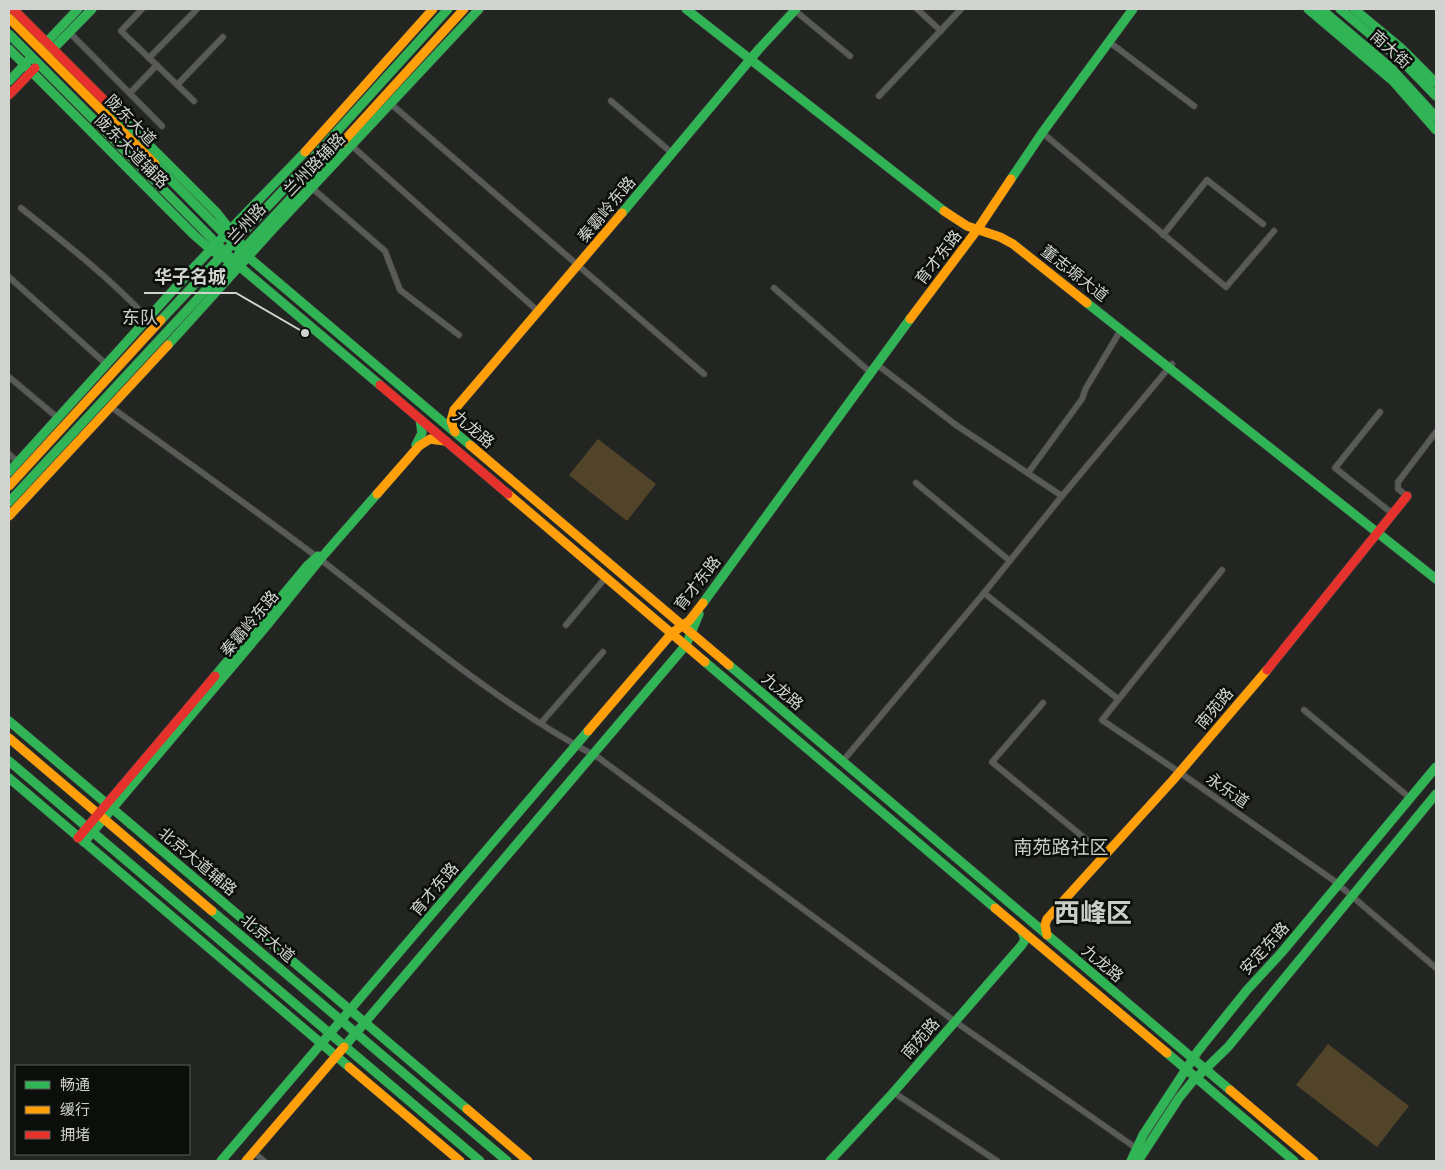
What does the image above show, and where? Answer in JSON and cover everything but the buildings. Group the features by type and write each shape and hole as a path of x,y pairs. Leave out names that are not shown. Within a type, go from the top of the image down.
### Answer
{"main road":[{"name":"陇东大道辅路","path":"14,9 216,212 228,233 244,252"},
{"path":"9,95 39,64 46,42 78,9"},
{"path":"9,81 32,57 53,49 92,9"},
{"name":"兰州路辅路","path":"9,472 214,247 288,170 433,9"},
{"name":"兰州路","path":"9,486 315,156 448,9"},
{"name":"兰州路","path":"9,502 244,252 464,9"},
{"name":"兰州路辅路","path":"244,252 312,188 479,9"},
{"name":"董志塬大道","path":"686,9 751,56"},
{"name":"董志塬大道","path":"692,9 955,220 966,226 999,235 1013,244 1171,366 1436,579"},
{"name":"秦霸岭东路","path":"455,432 451,421 454,410 751,56 794,9"},
{"name":"育才东路","path":"221,1161 672,633 695,614 870,372 980,229 992,206 1042,133 1133,9"},
{"name":"育才东路","path":"246,1161 366,1023 686,645 698,616 1138,9"},
{"path":"1308,9 1392,81 1436,130"},
{"name":"南大街","path":"1321,9 1391,68 1432,109"},
{"name":"南大街","path":"1340,9 1384,44 1436,96"},
{"path":"1354,9 1401,48 1436,83"},
{"name":"陇东大道","path":"9,18 228,233"},
{"name":"陇东大道","path":"9,34 214,247 223,254"},
{"name":"陇东大道辅路","path":"9,49 194,235 214,247"},
{"path":"1432,109 1436,96"},
{"name":"九龙路","path":"244,252 842,762 1314,1161"},
{"name":"九龙路","path":"223,254 1294,1161"},
{"path":"9,516 111,407 234,262"},
{"name":"秦霸岭东路","path":"430,411 443,414 452,408 538,311"},
{"name":"秦霸岭东路","path":"81,840 268,624 318,558 420,439 423,430 420,419"},
{"name":"秦霸岭东路","path":"318,558 419,446 435,438 446,441"},
{"name":"南苑路","path":"1030,921 1042,920 1178,771 1406,495"},
{"name":"董志塬大道","path":"1378,531 1436,574"},
{"name":"北京大道辅路","path":"9,721 528,1161"},
{"name":"北京大道","path":"9,738 507,1161"},
{"name":"北京大道","path":"9,761 480,1161"},
{"name":"安定东路","path":"1131,1161 1136,1148 1193,1059 1247,990 1339,885 1436,767"},
{"path":"9,778 460,1161"},
{"name":"安定东路","path":"1138,1161 1179,1098 1196,1078 1228,1048 1355,899 1436,794"},
{"name":"南苑路","path":"1047,936 1045,925 1047,919 1103,853"},
{"name":"南苑路","path":"834,1161 1021,946 1025,940 1022,930"},
{"name":"南苑路","path":"956,1022 1023,948 1032,944 1039,944"},
{"name":"南苑路","path":"830,1161 894,1093"}],"street":[{"path":"142,9 121,31 194,101"},
{"path":"149,58 197,9"},
{"path":"794,9 850,56"},
{"path":"916,9 941,31"},
{"path":"879,96 961,9"},
{"path":"69,32 162,126"},
{"path":"177,85 223,37"},
{"path":"1112,44 1194,106"},
{"path":"130,93 157,65"},
{"path":"611,101 671,152"},
{"path":"391,104 704,374"},
{"path":"1045,136 1226,287 1274,231"},
{"path":"352,146 538,311"},
{"path":"1163,235 1207,180 1263,224"},
{"path":"312,188 385,251 400,290 459,335"},
{"path":"21,208 70,247 133,302 148,319"},
{"path":"9,277 106,364"},
{"path":"774,288 870,372"},
{"path":"1028,474 1082,399 1086,388 1119,333"},
{"path":"880,366 956,425 1062,496"},
{"path":"842,762 984,594 1062,496 1171,366"},
{"path":"9,378 58,418"},
{"path":"111,407 318,558 483,686 592,755 956,1022 1136,1148"},
{"path":"1380,412 1335,468 1392,513"},
{"path":"1406,495 1398,489 1398,482 1436,432"},
{"path":"9,454 18,462"},
{"path":"916,483 1010,561"},
{"path":"984,594 1118,699 1222,570"},
{"path":"566,625 606,577"},
{"path":"540,723 603,652"},
{"name":"永乐道","path":"1118,699 1102,720 1178,771 1339,885 1436,968"},
{"path":"1043,703 992,762 1103,853"},
{"path":"1304,710 1410,798"},
{"path":"894,1093 998,1161"},
{"path":"253,1152 264,1161"}],"shaded area":[{"path":"598,439 656,484 627,521 569,475"},
{"path":"1328,1044 1409,1106 1377,1147 1296,1085"}],"traffic: fast":[{"path":"44,45 78,9"},
{"path":"51,51 92,9"},
{"path":"161,320 302,170 448,9"},
{"path":"168,345 274,228 479,9"},
{"path":"686,9 944,211"},
{"path":"622,213 759,49 796,9"},
{"path":"1011,179 1042,133 1133,9"},
{"path":"1308,9 1393,81 1436,130"},
{"path":"1321,9 1391,68 1436,117"},
{"path":"1340,9 1402,61 1436,96"},
{"path":"1354,9 1401,48 1436,83"},
{"path":"9,34 239,266 380,385"},
{"path":"9,49 194,235 211,250 228,260"},
{"path":"9,81 28,61"},
{"path":"105,101 217,213 242,245"},
{"path":"9,502 342,143"},
{"path":"9,472 196,265 305,152"},
{"path":"155,164 241,251 470,445"},
{"path":"1087,303 1436,579"},
{"path":"703,603 910,319"},
{"path":"416,445 422,433 420,419"},
{"path":"84,842 377,494"},
{"path":"215,676 308,565 318,556"},
{"path":"344,1047 686,645 699,614"},
{"path":"705,662 995,908"},
{"path":"729,665 1230,1090"},
{"path":"9,721 467,1109"},
{"path":"221,1161 588,731"},
{"path":"9,761 480,1161"},
{"path":"1131,1161 1143,1135 1198,1051 1247,990 1282,952 1436,767"},
{"path":"9,778 349,1067"},
{"path":"1138,1161 1179,1098 1192,1082 1228,1047 1436,794"},
{"path":"212,911 507,1161"},
{"path":"830,1161 892,1094 1021,946 1025,940 1022,931"},
{"path":"1167,1053 1294,1161"}],"traffic: slow":[{"path":"305,152 433,9"},
{"path":"342,143 464,9"},
{"path":"9,18 155,164"},
{"path":"910,319 977,230 1011,179"},
{"path":"944,211 967,226 1000,237 1013,244 1087,303"},
{"path":"455,432 451,421 454,410 622,213"},
{"path":"9,486 161,320"},
{"path":"9,516 168,345"},
{"path":"377,494 419,446 430,439 445,441"},
{"path":"470,445 729,665"},
{"path":"508,494 705,662"},
{"path":"588,731 672,633 689,621 703,603"},
{"path":"1047,935 1045,925 1047,919 1173,780 1267,670"},
{"path":"9,738 212,911"},
{"path":"995,908 1167,1053"},
{"path":"246,1161 344,1047"},
{"path":"349,1067 460,1161"},
{"path":"1230,1090 1314,1161"},
{"path":"467,1109 528,1161"}],"traffic: jam":[{"path":"13,9 105,101"},
{"path":"9,95 35,68"},
{"path":"380,385 508,494"},
{"path":"1267,670 1407,496"},
{"path":"78,838 215,676"}],"place":[{"name":"华子名城","path":"305,333"}],"district":[{"name":"东队","path":"140,318"},
{"name":"南苑路社区","path":"1061,847"},
{"name":"西峰区","path":"1093,913"}]}
